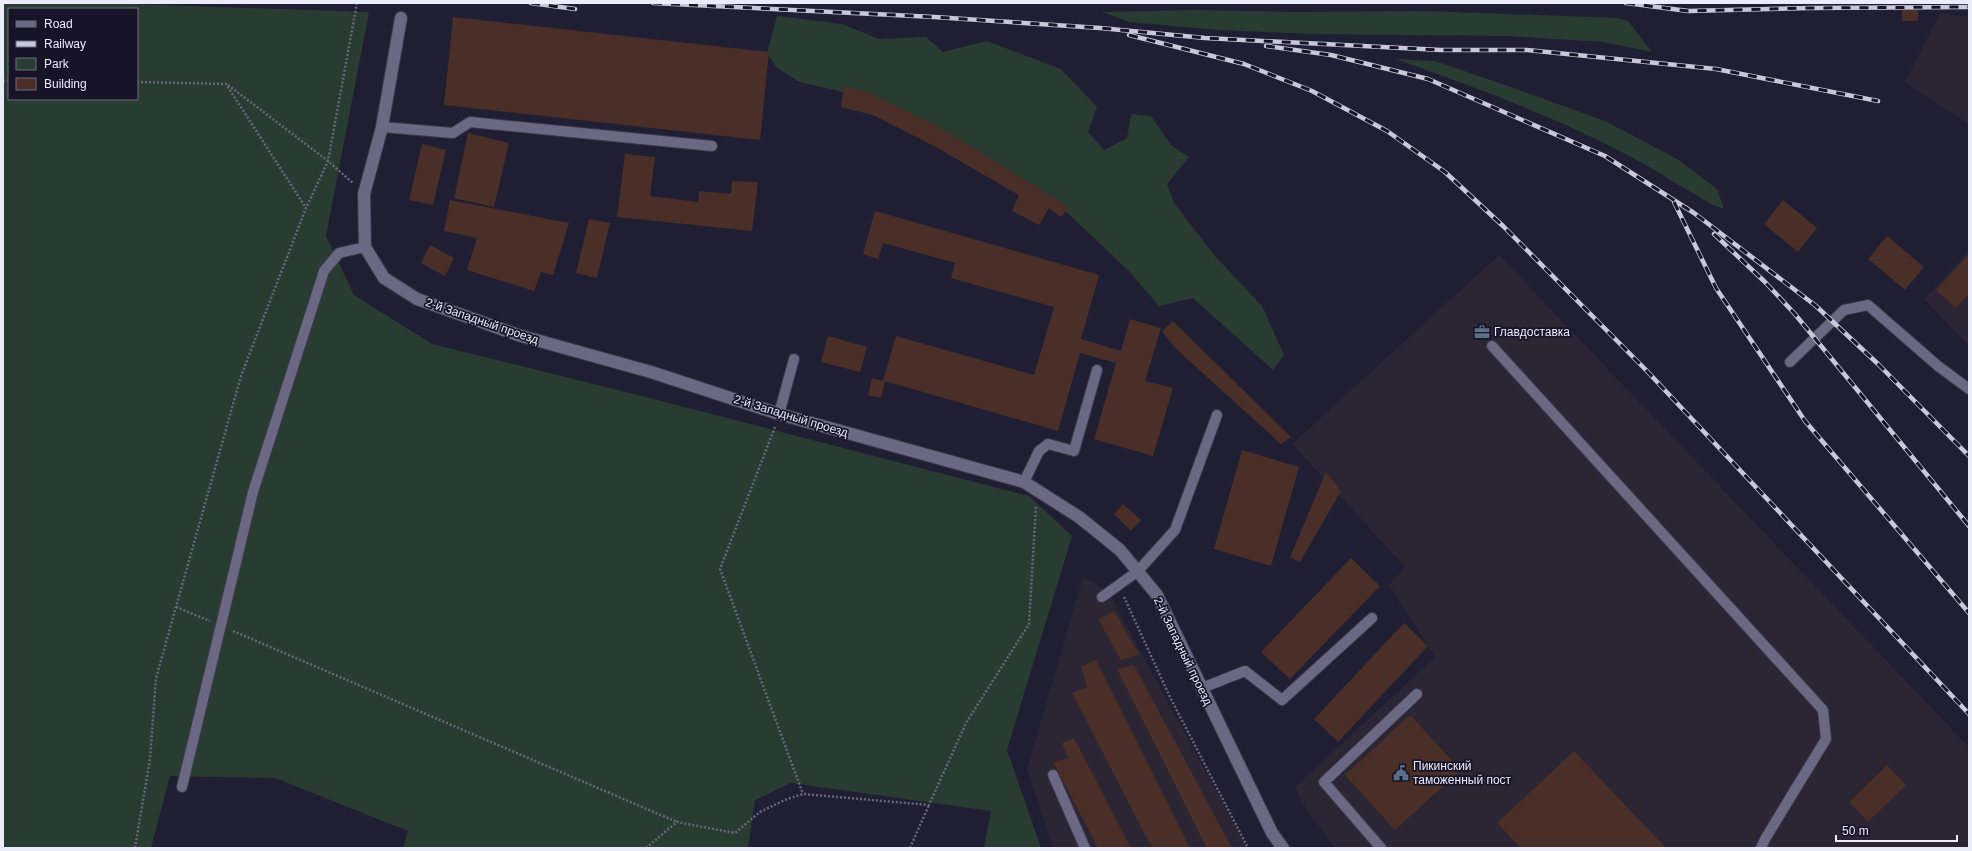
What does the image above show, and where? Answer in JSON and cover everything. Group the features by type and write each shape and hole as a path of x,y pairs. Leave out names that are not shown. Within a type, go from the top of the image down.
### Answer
{"street":[{"path":"365,247 364,194 382,126 401,18"},
{"name":"2-й Западный проезд","path":"365,247 384,278 417,299 518,336 651,372 779,414 1024,482 1079,517 1120,550 1157,595 1272,832 1283,848"}],"lane":[{"path":"382,126 453,133 470,122 712,146"},
{"path":"182,787 253,492 324,271 339,253 365,247"},
{"path":"1790,362 1844,310 1868,305 1938,366 1969,389"},
{"path":"1492,346 1823,710 1826,739 1765,838 1761,848"},
{"path":"779,414 794,359"},
{"path":"1024,482 1039,451 1048,444 1074,451 1097,370"},
{"path":"1102,597 1138,571 1175,530 1217,415"},
{"path":"1202,688 1245,670 1282,700 1372,618"},
{"path":"1381,848 1324,782 1417,694"},
{"path":"1053,775 1085,848"}],"path":[{"path":"134,848 150,759 156,678 240,376 306,208 328,161 357,3"},
{"path":"138,82 226,84 328,161 364,194"},
{"path":"226,84 306,208"},
{"path":"779,414 720,569 803,794"},
{"path":"910,848 966,723 1030,624 1036,490"},
{"path":"1119,585 1170,697 1248,848"},
{"path":"176,607 677,822 735,833 760,812 787,799 803,794 930,804"},
{"path":"646,848 677,822"}],"shaded area":[{"path":"1940,13 1969,17 1969,124 1905,82"},
{"path":"1969,251 1969,346 1924,299"},
{"path":"1499,255 1969,747 1969,848 1335,848 1302,803 1295,787 1435,657 1389,585 1405,567 1292,444"},
{"path":"1083,577 1108,591 1247,848 1053,848 1027,769"}],"green space":[{"path":"3,3 102,3 369,12 326,236 354,295 432,344 638,395 1029,496 1072,536 1007,750 1041,848 984,848 991,811 791,783 755,800 748,848 403,848 408,831 275,778 170,776 151,848 3,848"},
{"path":"1196,10 1294,12 1426,11 1617,18 1628,21 1652,52 1603,42 1508,36 1316,34 1217,30 1129,22 1102,12"},
{"path":"777,16 842,24 879,39 926,37 943,52 987,41 1061,69 1097,107 1088,132 1104,150 1127,138 1131,114 1151,116 1171,145 1189,157 1167,184 1174,203 1215,256 1262,306 1284,355 1273,370 1193,298 1159,306 1129,271 1061,207 860,96 800,82 777,68 767,53"},
{"path":"1396,59 1435,61 1605,121 1679,160 1717,189 1724,209 1711,204 1635,159 1577,130 1517,104"}],"building":[{"path":"1902,10 1918,10 1918,21 1902,21"},
{"path":"453,17 769,52 760,140 444,105"},
{"path":"844,86 867,92 939,127 1069,207 1061,217 1049,208 1039,225 1012,211 1019,195 932,145 873,115 841,107"},
{"path":"468,133 509,143 494,207 454,198"},
{"path":"422,144 446,150 433,205 409,200"},
{"path":"625,154 655,157 650,196 698,202 699,191 731,194 732,181 758,182 752,231 617,217"},
{"path":"450,200 569,223 553,275 541,272 534,291 467,270 477,238 444,231"},
{"path":"1783,200 1817,228 1798,252 1764,224"},
{"path":"875,211 1099,275 1081,339 1121,351 1130,319 1161,328 1145,381 1173,388 1153,456 1094,439 1116,363 1080,353 1058,431 885,381 881,398 868,395 872,378 883,381 896,336 1034,375 1054,307 951,278 955,263 883,243 878,259 863,254"},
{"path":"589,219 610,223 597,278 576,273"},
{"path":"1887,236 1924,267 1905,290 1868,259"},
{"path":"430,245 454,258 445,276 421,263"},
{"path":"1969,254 1969,294 1956,308 1936,290"},
{"path":"1173,321 1291,437 1281,444 1175,348 1162,331"},
{"path":"828,336 867,347 860,372 821,362"},
{"path":"1242,450 1299,467 1271,566 1214,549"},
{"path":"1326,472 1341,491 1300,562 1290,557"},
{"path":"1123,504 1141,520 1131,531 1114,514"},
{"path":"1351,558 1380,586 1290,679 1261,652"},
{"path":"1114,611 1139,654 1121,660 1098,619"},
{"path":"1404,623 1428,646 1338,742 1314,719"},
{"path":"1096,660 1190,848 1152,848 1072,693 1087,687 1081,667"},
{"path":"1134,665 1232,848 1207,848 1117,669"},
{"path":"1410,715 1461,770 1395,830 1345,775"},
{"path":"1074,738 1131,848 1098,848 1053,762 1068,758 1062,743"},
{"path":"1574,751 1666,848 1521,848 1497,823"},
{"path":"1887,765 1906,785 1868,822 1849,802"}],"railway":[{"path":"531,3 575,9"},
{"path":"653,3 934,17 1100,28 1205,38 1441,50 1527,50 1716,69 1878,101"},
{"path":"1626,3 1688,11 1810,8 1969,7"},
{"path":"1129,35 1244,64 1312,91 1387,131 1445,172 1503,226 1645,369 1969,714"},
{"path":"1266,46 1331,55 1428,79 1605,156 1694,213 1816,306 1878,364 1969,456"},
{"path":"1674,202 1716,288 1805,421 1969,613"},
{"path":"1714,234 1765,282 1794,313 1969,526"}],"place":[{"name":"Главдоставка","path":"1482,332"},
{"name":"Пикинский таможенный пост","path":"1401,773"}]}
